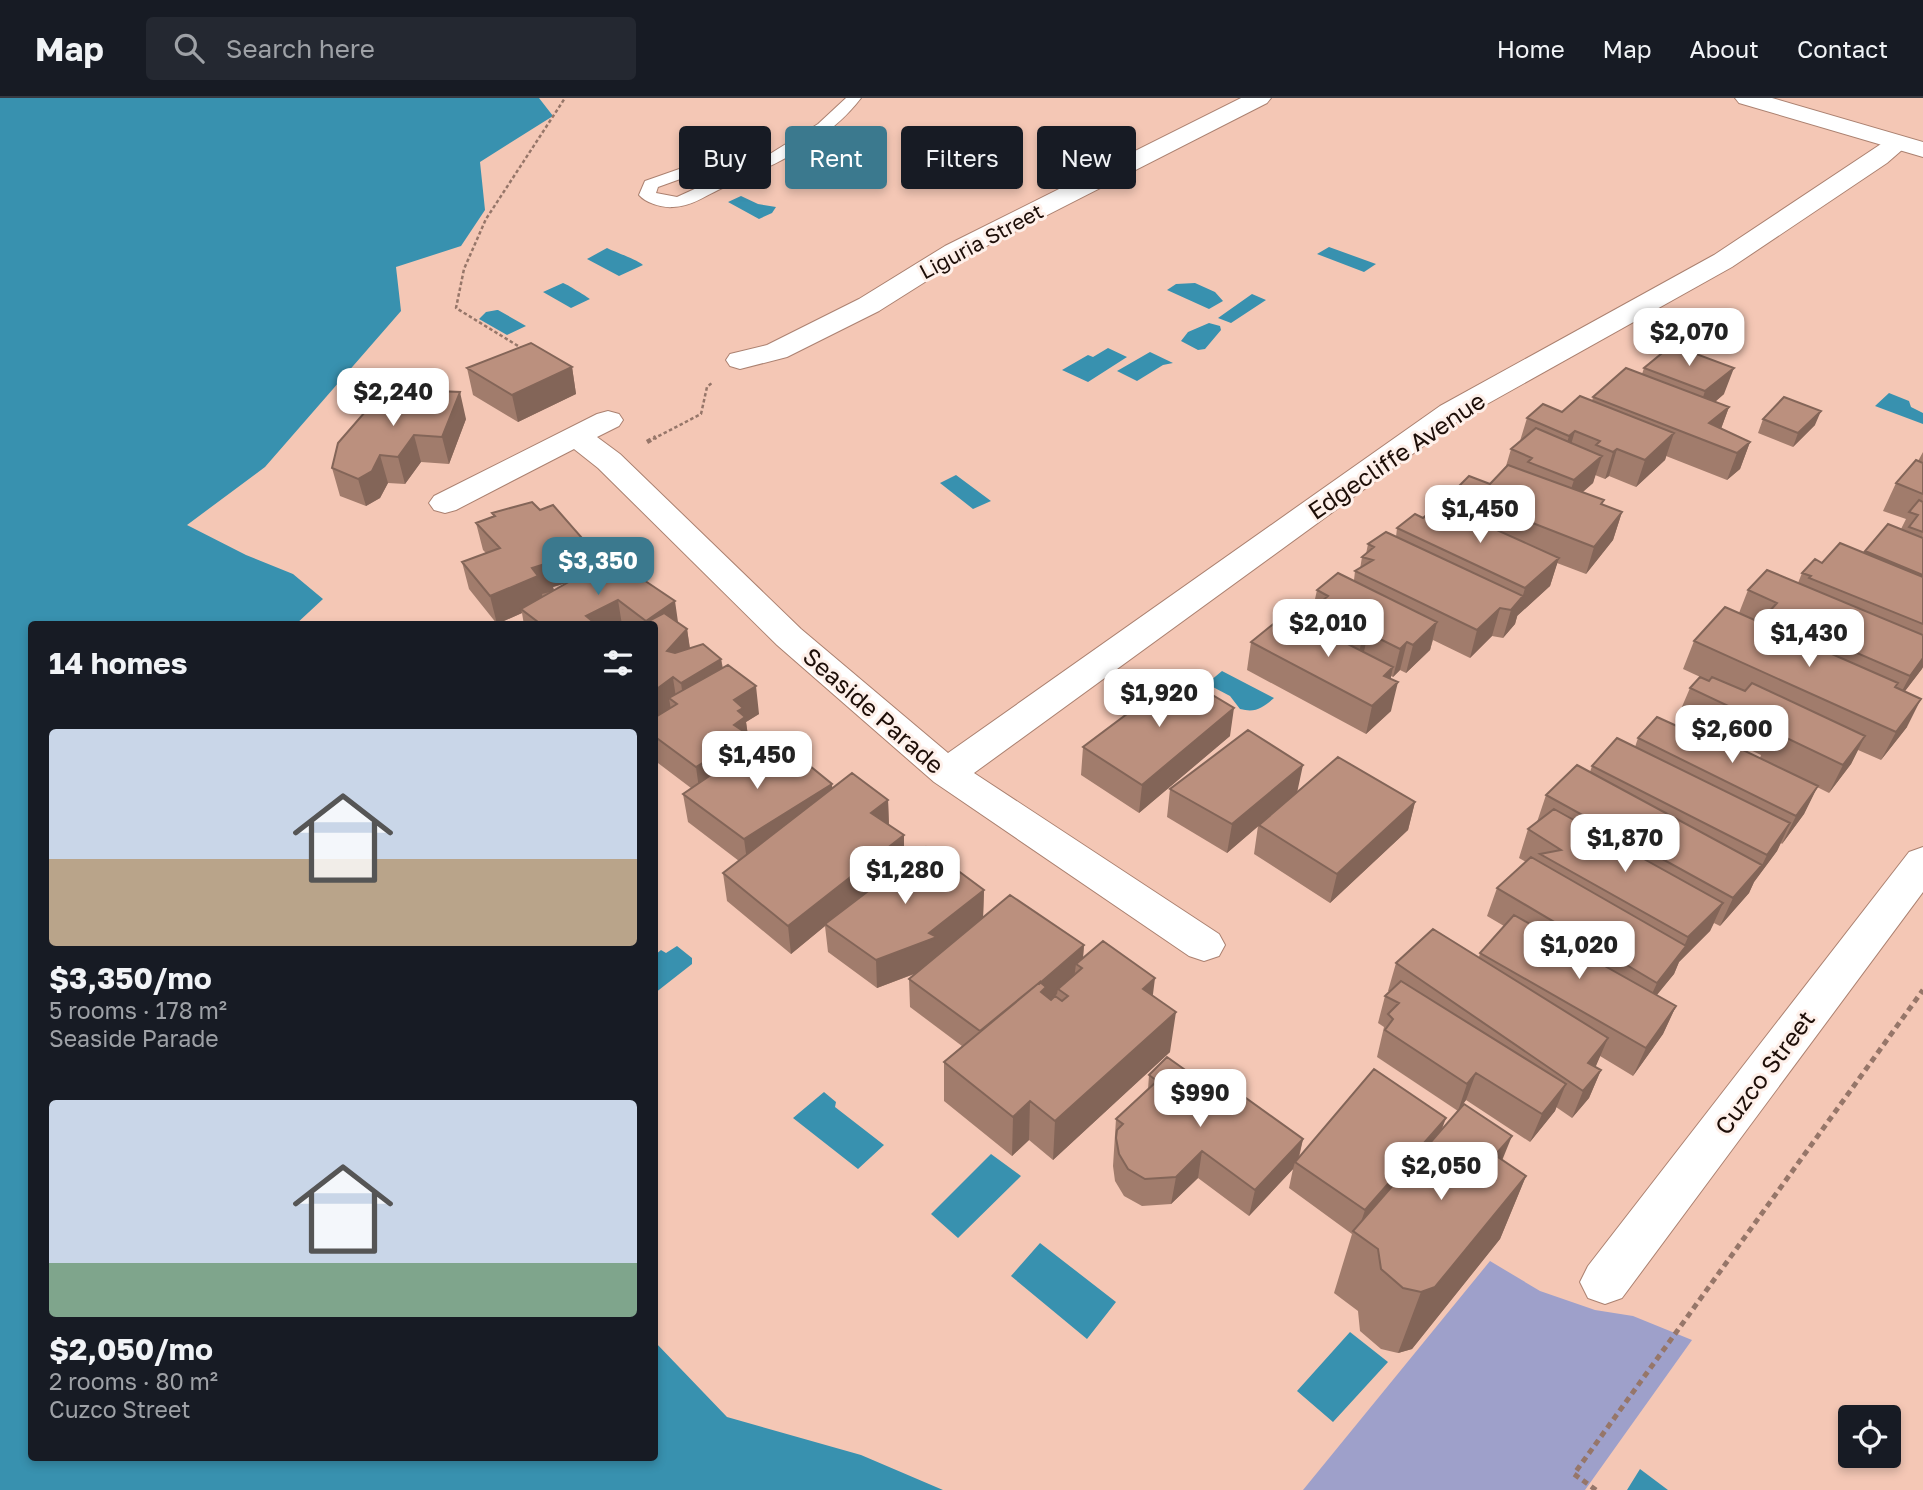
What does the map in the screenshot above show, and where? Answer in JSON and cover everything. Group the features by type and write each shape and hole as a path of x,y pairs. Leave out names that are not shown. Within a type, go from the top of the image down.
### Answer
{"street":[{"name":"Liguria Street","path":"740,360 777,351 800,340 869,305 954,251 1259,98"},
{"path":"1747,98 1910,146"},
{"name":"Edgecliffe Avenue","path":"947,773 1451,412 1723,261 1878,158 1910,146"},
{"path":"445,503 608,420"},
{"name":"Seaside Parade","path":"576,436 609,461 789,637 947,773 1204,944"},
{"name":"Cuzco Street","path":"1605,1282 1923,862"}],"lane":[{"path":"771,161 794,150 842,112 854,98"},
{"path":"679,174 651,184 647,195 659,202 677,202 709,189"}],"path":[{"path":"531,354 456,308 464,269 485,219 565,98"},
{"path":"609,461 701,414"},
{"path":"1596,1490 1574,1474 1923,990"}],"shaded area":[{"path":"0,98 539,98 553,116 480,162 485,210 461,246 396,267 401,311 265,467 187,525 246,555 293,574 323,599 299,621 28,621 28,1461 658,1461 658,1345 727,1417 861,1455 943,1490 0,1490"},
{"path":"741,196 758,204 776,207 772,213 759,219 728,202"},
{"path":"1329,247 1376,264 1364,272 1317,254"},
{"path":"607,248 643,265 619,276 587,259"},
{"path":"563,283 590,299 571,308 543,292"},
{"path":"1195,283 1215,292 1223,301 1209,309 1167,290 1176,284"},
{"path":"1252,294 1266,300 1231,323 1218,318"},
{"path":"497,310 526,326 507,335 479,319 486,312"},
{"path":"1209,323 1220,326 1221,330 1205,349 1198,350 1181,341 1188,332"},
{"path":"1108,348 1127,357 1088,382 1062,370 1088,355 1093,357"},
{"path":"1150,352 1173,363 1163,365 1137,381 1117,371"},
{"path":"1889,393 1909,401 1911,407 1923,413 1923,424 1875,406"},
{"path":"956,475 991,501 973,509 940,483"},
{"path":"1222,671 1274,698 1258,709 1240,709 1230,696 1211,686 1210,681"},
{"path":"677,946 692,958 692,964 658,991 658,952 661,950 666,953"},
{"path":"824,1092 836,1102 835,1107 884,1145 858,1169 793,1118"},
{"path":"991,1154 1021,1176 958,1238 931,1214"},
{"path":"1040,1243 1116,1302 1087,1339 1011,1276"},
{"path":"1490,1261 1540,1291 1595,1310 1633,1316 1692,1340 1585,1490 1303,1490"},
{"path":"1350,1332 1388,1362 1333,1422 1297,1391"},
{"path":"1640,1469 1668,1490 1627,1490"}],"building":[{"path":"531,343 572,367 512,395 467,368"},
{"path":"1672,345 1734,368 1705,391 1644,368"},
{"path":"1626,368 1729,407 1709,423 1750,442 1737,453 1593,397"},
{"path":"385,389 460,392 442,437 414,435 398,457 380,455 372,471 358,479 332,468 338,443"},
{"path":"1580,396 1674,433 1645,460 1617,449 1613,452 1596,445 1600,441 1575,431 1569,436 1527,418 1543,404 1562,412"},
{"path":"1784,397 1821,411 1798,433 1763,419"},
{"path":"1536,428 1602,456 1574,480 1528,462 1532,458 1511,449"},
{"path":"1916,460 1923,463 1923,494 1896,483"},
{"path":"1508,465 1604,500 1601,504 1622,512 1594,547 1453,492 1469,476 1490,484"},
{"path":"1919,500 1923,502 1923,532 1909,527 1918,515 1909,512"},
{"path":"532,502 540,510 553,505 589,546 567,554 560,549 561,555 532,568 538,576 490,596 462,562 500,548 476,523 495,516 492,513"},
{"path":"1439,504 1559,558 1525,588 1397,528 1415,514 1423,518"},
{"path":"1888,524 1923,538 1923,575 1865,551"},
{"path":"1386,532 1523,596 1511,610 1500,608 1477,630 1355,571 1373,560 1362,557 1374,547 1368,544"},
{"path":"1840,543 1923,577 1923,624 1802,573 1815,559 1822,563"},
{"path":"611,558 675,601 646,621 618,600 586,616 592,621 537,621 521,609"},
{"path":"1767,570 1923,635 1923,658 1910,676 1767,614 1777,603 1748,590"},
{"path":"1338,573 1437,622 1413,645 1407,642 1400,649 1368,633 1362,639 1309,612 1328,596 1317,590"},
{"path":"1725,607 1898,683 1895,687 1921,699 1896,732 1694,641"},
{"path":"664,613 687,629 667,651 675,653 703,644 721,659 681,683 673,677 658,688 658,621 649,621"},
{"path":"1287,613 1393,667 1384,676 1398,682 1372,706 1251,642"},
{"path":"728,665 756,686 734,700 743,708 738,711 745,717 734,725 749,735 696,767 658,739 658,716 677,704 669,698"},
{"path":"1179,675 1234,708 1142,785 1083,747"},
{"path":"1700,677 1709,681 1712,677 1745,691 1752,683 1865,736 1843,765 1772,731 1775,728 1690,688"},
{"path":"1657,717 1690,732 1695,727 1818,786 1796,816 1638,738"},
{"path":"1248,730 1303,765 1232,824 1170,789"},
{"path":"1617,738 1790,823 1767,855 1592,766"},
{"path":"788,748 832,784 744,839 683,794 743,753 762,764"},
{"path":"1338,757 1415,802 1337,874 1259,825"},
{"path":"1577,765 1762,865 1733,898 1546,795"},
{"path":"852,773 888,800 871,813 904,835 788,926 723,873"},
{"path":"1554,809 1723,903 1688,937 1540,854 1561,850 1528,829"},
{"path":"926,847 984,890 929,933 937,937 876,960 825,924"},
{"path":"1531,857 1686,946 1657,983 1497,888"},
{"path":"1010,895 1084,945 980,1031 909,979"},
{"path":"1514,915 1676,1006 1646,1048 1480,953"},
{"path":"1433,929 1608,1038 1588,1063 1601,1070 1583,1091 1396,963"},
{"path":"1103,941 1155,978 1143,989 1176,1012 1055,1121 1030,1101 1013,1117 944,1062 1040,982 1046,987 1041,992 1051,1000 1055,996 1062,1001 1068,996 1058,989 1082,968 1076,964"},
{"path":"1401,981 1566,1084 1542,1114 1476,1073 1467,1084 1385,1030 1393,1019 1388,1014 1399,1003 1385,996"},
{"path":"1167,1057 1205,1084 1214,1075 1303,1139 1255,1190 1202,1151 1176,1177 1145,1179 1128,1169 1119,1154 1116,1138 1117,1130 1123,1124 1116,1119 1157,1081 1149,1075"},
{"path":"1374,1069 1446,1118 1365,1210 1295,1162"},
{"path":"1464,1104 1512,1136 1495,1155 1526,1176 1435,1287 1421,1292 1403,1288 1381,1269 1378,1249 1353,1231"}]}
